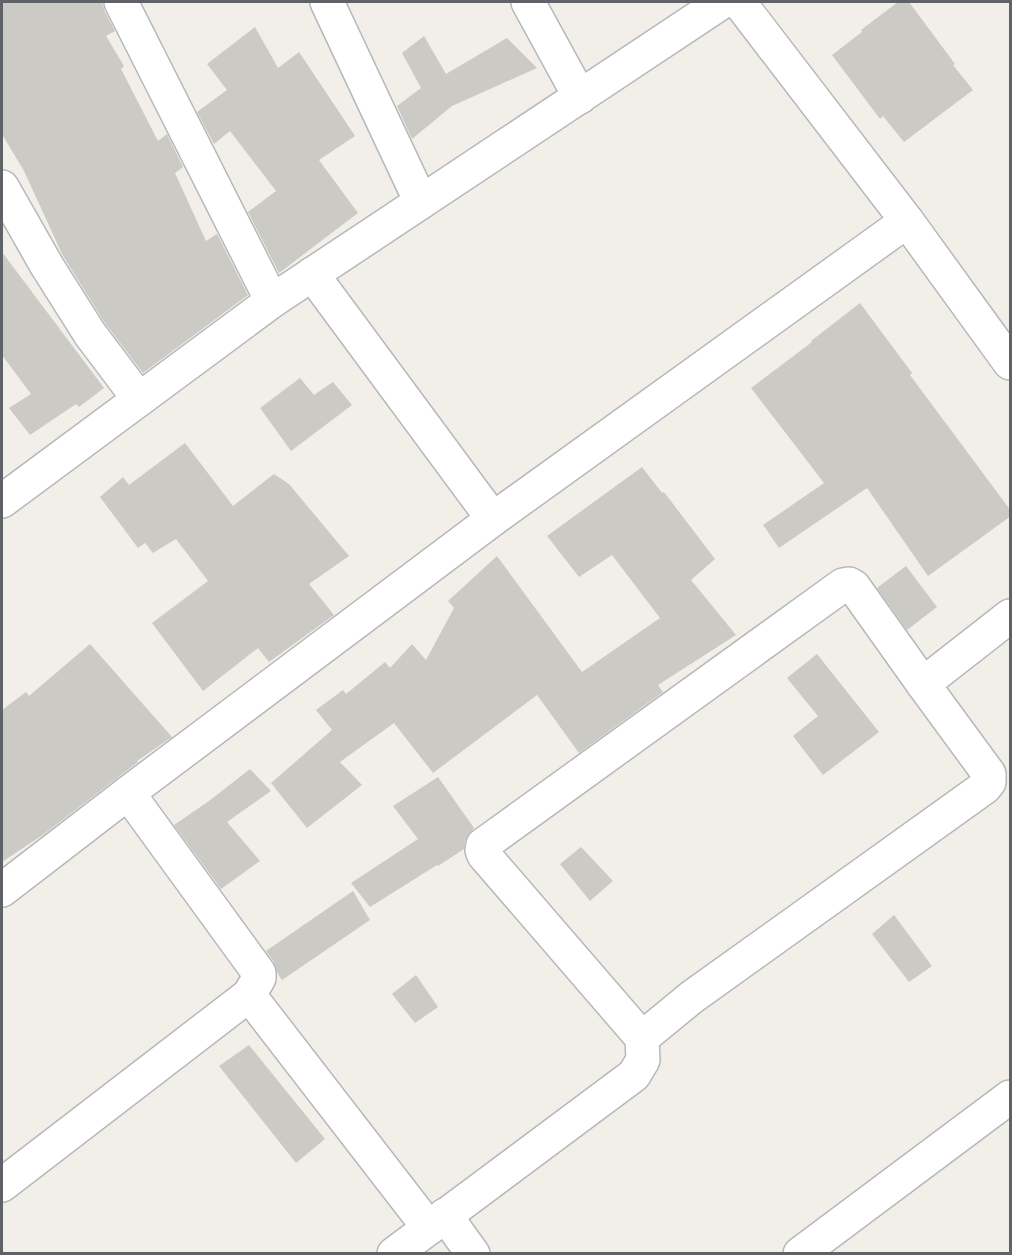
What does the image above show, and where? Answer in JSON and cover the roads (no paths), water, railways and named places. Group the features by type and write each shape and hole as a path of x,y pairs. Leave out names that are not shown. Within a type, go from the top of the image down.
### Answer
{"street":[{"path":"121,2 272,301"},
{"path":"327,2 421,202"},
{"path":"528,2 580,97"},
{"path":"2,501 272,301 722,2"},
{"path":"739,2 907,221 1011,363"},
{"path":"2,187 47,266 90,334 139,399"},
{"path":"2,890 494,519 907,221"},
{"path":"312,274 494,519"},
{"path":"394,1254 634,1075 643,1059 642,1038 484,855 483,845 843,585 849,584 854,587 989,774 988,782 985,787 692,997 642,1038"},
{"path":"923,684 1011,616"},
{"path":"2,1185 249,995 259,978 259,973 128,793"},
{"path":"249,995 437,1222 473,1254"},
{"path":"800,1254 1011,1097"}]}
